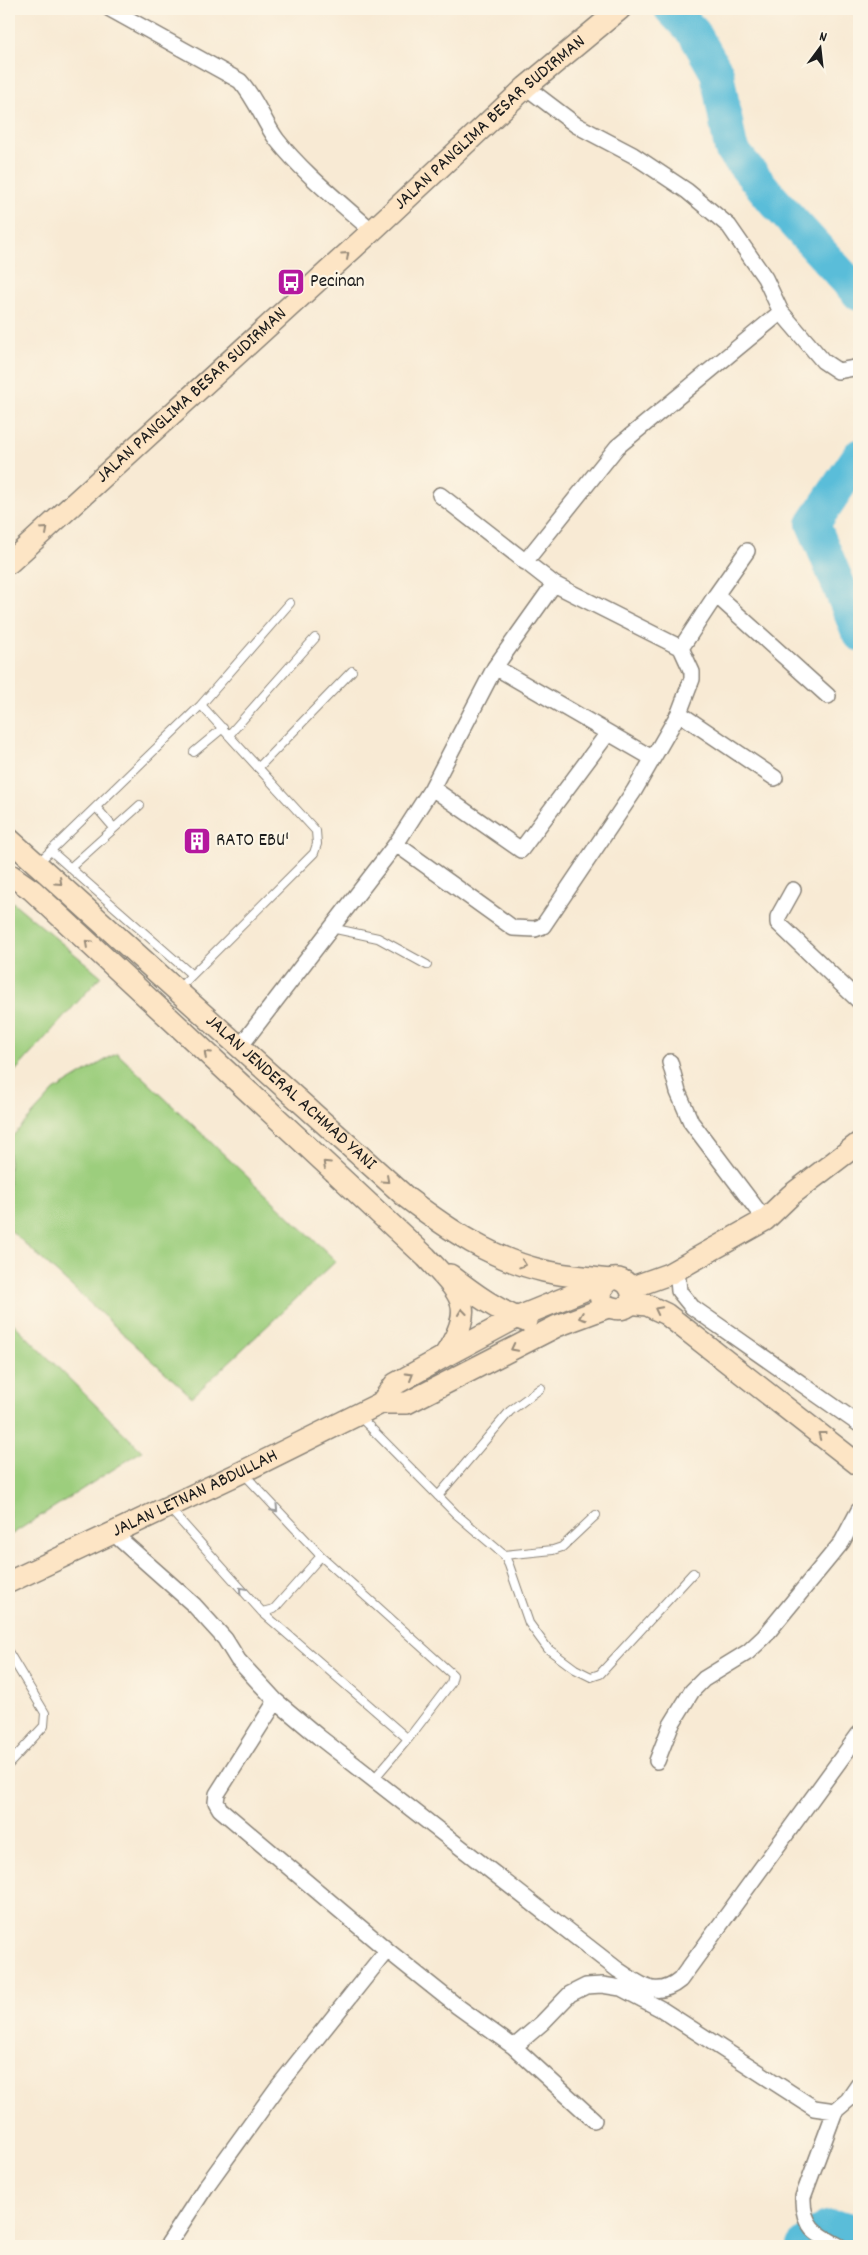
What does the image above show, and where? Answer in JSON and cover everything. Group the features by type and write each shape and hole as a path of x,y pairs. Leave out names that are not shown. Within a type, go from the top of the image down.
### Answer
{"street":[{"path":"110,9 240,81 252,95 276,138 292,158 372,231"},
{"name":"JALAN PANGLIMA BESAR SUDIRMAN","path":"9,563 608,13"},
{"path":"526,87 576,125 633,155 687,191 729,226 765,278 781,312 832,370 838,371 859,367"},
{"path":"525,562 617,447 781,312"},
{"path":"396,844 513,928 524,930 540,928 576,879 634,791 680,714 692,679 692,672 681,648 554,584 465,512 440,495"},
{"path":"681,648 747,551"},
{"path":"239,1048 396,844 432,788 495,667 554,584"},
{"path":"716,595 828,696"},
{"path":"495,667 652,758"},
{"path":"680,714 775,778"},
{"path":"432,788 521,850 608,732"},
{"name":"JALAN JENDERAL ACHMAD YANI","path":"9,839 45,857 177,990 407,1198 468,1242 496,1255 544,1271 609,1280"},
{"name":"JALAN JENDERAL ACHMAD YANI","path":"9,874 32,890 426,1257"},
{"path":"793,890 778,917 778,923 859,1001"},
{"path":"670,1062 678,1092 691,1122 765,1220"},
{"path":"859,1143 791,1195 765,1220 630,1295 623,1309 615,1310 608,1307 602,1300 601,1292 603,1285 609,1280 619,1278 624,1280 630,1295 638,1303 656,1309 683,1327 859,1465"},
{"path":"426,1257 463,1286 516,1318 536,1324 557,1326"},
{"path":"426,1257 455,1290 464,1311 459,1334 445,1356"},
{"path":"677,1270 680,1291 692,1307 859,1424"},
{"name":"JALAN LETNAN ABDULLAH","path":"9,1582 358,1415 381,1403 395,1384 516,1318 609,1280"},
{"name":"JALAN LETNAN ABDULLAH","path":"381,1403 407,1403 557,1326 608,1307"},
{"path":"656,1761 674,1719 692,1691 704,1679 748,1652 764,1637 842,1542 859,1510"},
{"path":"113,1532 194,1605 225,1639 238,1660 276,1701 374,1780 618,1970 642,1985 656,1990 669,1989 680,1980 859,1734"},
{"path":"276,1701 217,1794 216,1802 220,1809 387,1950 457,2006 514,2047 594,2120"},
{"path":"167,2246 277,2088 387,1950"},
{"path":"514,2047 542,2023 570,1994 586,1986 602,1985 621,1988 661,2009 814,2108 835,2111"},
{"path":"826,2240 804,2217 803,2197 835,2111 848,2100 859,2084"}],"lane":[{"path":"192,975 70,868 45,857 201,704 290,602"},
{"path":"228,735 315,638"},
{"path":"258,768 352,671"},
{"path":"177,990 314,853 317,844 316,831 201,704"},
{"path":"194,752 223,728"},
{"path":"70,868 140,805"},
{"path":"96,807 114,828"},
{"path":"331,928 378,938 427,965"},
{"path":"438,1496 510,1411 541,1388"},
{"path":"358,1415 438,1496 504,1555 529,1624 548,1649 575,1669 591,1676 600,1674 692,1573"},
{"path":"242,1472 321,1556 453,1674 451,1683 374,1780"},
{"path":"167,1507 262,1612 408,1739"},
{"path":"504,1555 553,1550 562,1547 596,1515"},
{"path":"262,1612 274,1609 321,1556"},
{"path":"9,1652 45,1713 46,1720 44,1726 9,1764"}],"green space":[{"path":"9,899 101,976 9,1078"},
{"path":"117,1053 336,1261 192,1397 9,1229 9,1140 54,1091"},
{"path":"9,1319 142,1451 9,1536"}],"waterway":[{"path":"671,9 694,33 717,73 731,149 773,200 859,294"},
{"path":"859,456 813,524 859,634"},
{"path":"803,2246 828,2228 841,2227 859,2234"}],"place":[{"name":"Pecinan","path":"291,282"},
{"name":"RATO EBU'","path":"197,841"}]}
